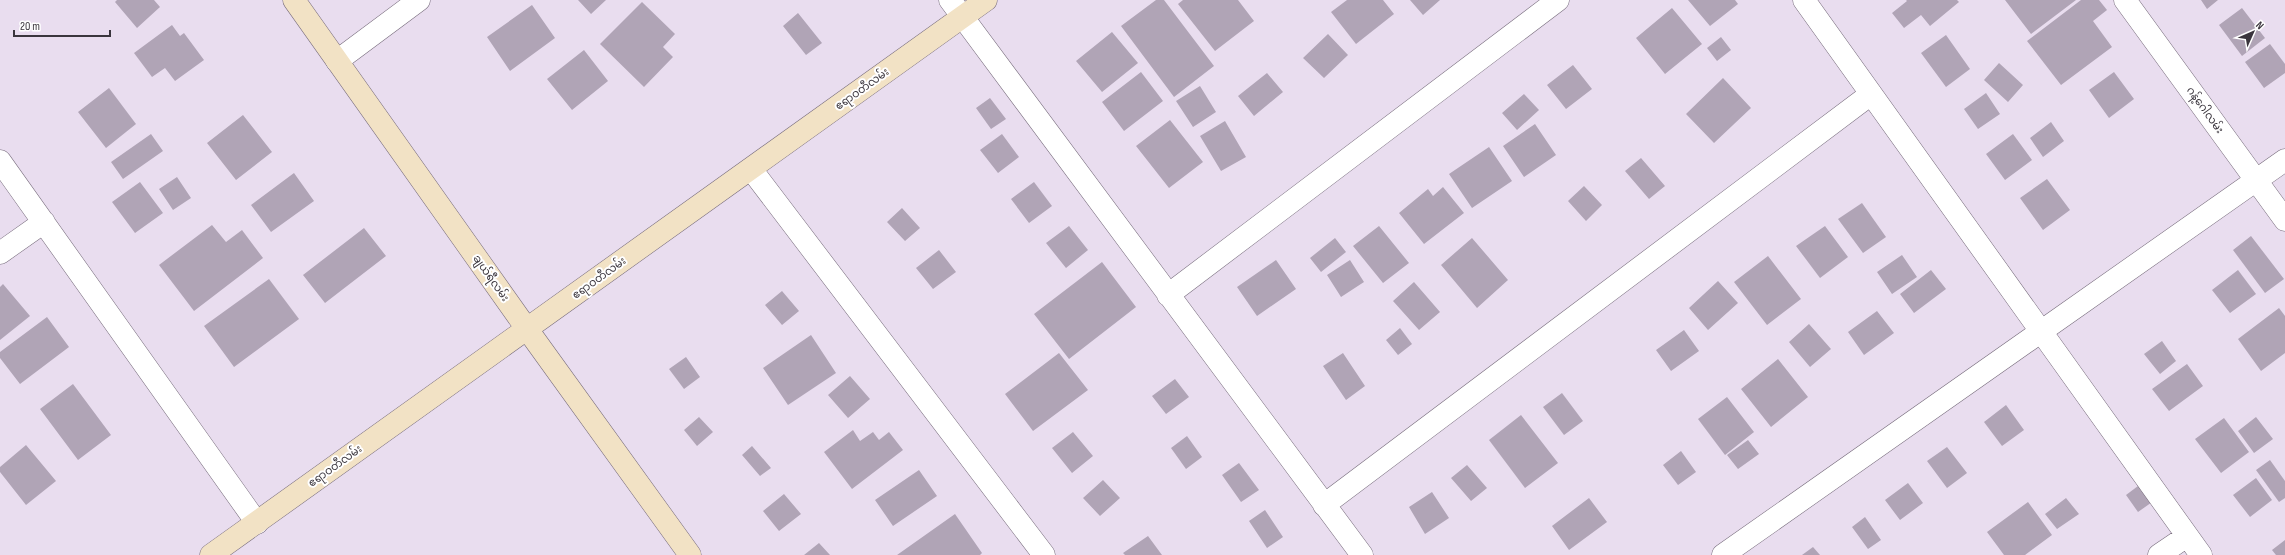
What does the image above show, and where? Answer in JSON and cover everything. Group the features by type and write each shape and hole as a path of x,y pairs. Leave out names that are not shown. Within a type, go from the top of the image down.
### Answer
{"street":[{"name":"ချယ်ရီလမ်း","path":"294,0 527,329 690,555"},
{"path":"337,61 419,0"},
{"path":"950,0 1362,555"},
{"name":"ဧရာဝတီလမ်း","path":"211,555 986,0"},
{"path":"1168,295 1558,0"},
{"path":"1804,0 2201,555"},
{"name":"ဂန့်ဂေါလမ်း","path":"2125,0 2285,220"},
{"path":"1324,505 1871,94"},
{"path":"1723,555 2285,160"},
{"path":"0,161 257,522"},
{"path":"751,169 1044,555"},
{"path":"0,253 44,222"},
{"path":"2159,555 2187,536"}],"building":[{"path":"117,0 154,0 160,7 137,28 115,2"},
{"path":"578,0 606,0 591,14"},
{"path":"1156,0 1164,0 1214,66 1174,97 1121,26"},
{"path":"1183,0 1238,0 1254,21 1215,51 1178,4"},
{"path":"1347,0 1383,0 1394,14 1356,44 1331,12"},
{"path":"1410,0 1440,0 1423,15"},
{"path":"1688,0 1735,0 1738,4 1710,26"},
{"path":"1906,0 1957,0 1959,2 1930,26 1921,15 1904,28 1892,13 1907,1"},
{"path":"2005,0 2076,0 2031,34"},
{"path":"2081,0 2099,0 2107,10 2093,21 2112,47 2061,85 2027,41"},
{"path":"2201,0 2218,0 2207,9"},
{"path":"642,2 675,34 663,47 673,57 644,87 600,44"},
{"path":"532,5 555,38 510,71 487,37"},
{"path":"1672,8 1702,44 1665,74 1636,38"},
{"path":"2242,8 2265,38 2242,56 2219,25"},
{"path":"798,13 822,43 806,55 783,26"},
{"path":"172,25 180,36 184,33 204,60 175,81 165,68 152,77 134,53"},
{"path":"1112,32 1138,63 1102,92 1076,61"},
{"path":"1328,34 1348,55 1324,78 1303,58"},
{"path":"1946,35 1970,69 1946,87 1921,53"},
{"path":"1721,37 1731,50 1717,61 1707,48"},
{"path":"2270,44 2285,64 2285,73 2264,88 2245,62"},
{"path":"584,50 608,81 572,110 547,79"},
{"path":"1999,63 2023,85 2008,102 1984,80"},
{"path":"1573,65 1592,89 1566,109 1547,85"},
{"path":"1141,72 1163,101 1124,131 1102,102"},
{"path":"2114,72 2134,99 2109,118 2089,90"},
{"path":"1267,73 1283,92 1254,116 1238,96"},
{"path":"1723,78 1751,108 1714,143 1686,114"},
{"path":"1200,86 1216,112 1193,127 1176,101"},
{"path":"109,88 136,124 106,148 78,112"},
{"path":"1986,93 2000,114 1978,129 1964,109"},
{"path":"1524,94 1539,110 1517,130 1502,113"},
{"path":"990,98 1006,119 991,129 976,108"},
{"path":"243,115 272,152 236,180 207,143"},
{"path":"1170,120 1203,162 1169,188 1136,146"},
{"path":"1225,121 1246,157 1221,171 1200,136"},
{"path":"2051,122 2064,141 2043,157 2030,138"},
{"path":"1535,124 1556,155 1524,177 1503,146"},
{"path":"151,134 163,151 123,179 111,162"},
{"path":"1002,134 1019,157 998,173 980,150"},
{"path":"2013,134 2032,160 2005,180 1986,154"},
{"path":"1489,147 1512,181 1472,208 1449,174"},
{"path":"1641,158 1665,186 1649,199 1625,171"},
{"path":"294,173 314,201 271,232 251,205"},
{"path":"177,177 191,198 173,210 159,189"},
{"path":"2047,179 2070,210 2043,230 2020,198"},
{"path":"140,182 163,213 135,233 112,202"},
{"path":"1034,182 1052,206 1029,223 1011,199"},
{"path":"1584,186 1602,205 1586,221 1568,201"},
{"path":"1443,187 1464,213 1424,244 1399,213 1428,189 1433,196"},
{"path":"1862,203 1886,237 1863,253 1838,219"},
{"path":"902,208 920,228 905,241 887,222"},
{"path":"212,225 226,242 242,230 263,258 194,311 159,265"},
{"path":"1069,226 1088,250 1066,268 1046,243"},
{"path":"1379,226 1409,263 1383,283 1353,246"},
{"path":"1825,226 1848,257 1820,278 1796,246"},
{"path":"364,228 386,256 325,303 303,275"},
{"path":"2251,236 2284,279 2265,293 2233,250"},
{"path":"1335,238 1346,252 1321,272 1310,258"},
{"path":"1472,238 1508,280 1477,308 1441,265"},
{"path":"939,250 956,272 933,289 916,268"},
{"path":"1902,255 1917,277 1892,294 1877,272"},
{"path":"1768,256 1801,299 1767,325 1734,282"},
{"path":"1276,260 1296,289 1257,316 1237,287"},
{"path":"1350,260 1364,282 1341,297 1327,275"},
{"path":"1102,262 1136,307 1069,359 1034,314"},
{"path":"1931,270 1946,289 1914,313 1900,294"},
{"path":"2238,270 2256,294 2230,313 2212,290"},
{"path":"269,279 299,319 234,367 204,326"},
{"path":"1718,281 1738,303 1708,330 1689,308"},
{"path":"1414,282 1440,312 1419,330 1393,301"},
{"path":"3,284 30,316 0,340 0,287"},
{"path":"782,291 799,311 782,325 765,305"},
{"path":"2279,308 2285,316 2285,353 2261,371 2238,339"},
{"path":"1877,311 1894,333 1864,355 1848,332"},
{"path":"47,317 69,347 20,384 0,358 0,352"},
{"path":"1809,324 1831,349 1810,367 1789,342"},
{"path":"1400,328 1412,344 1398,355 1386,340"},
{"path":"1684,330 1699,351 1671,371 1656,350"},
{"path":"811,335 836,373 788,405 763,368"},
{"path":"2162,341 2176,361 2160,374 2144,354"},
{"path":"1059,353 1088,390 1033,431 1005,394"},
{"path":"1343,353 1365,386 1346,400 1323,366"},
{"path":"686,357 700,377 684,389 669,369"},
{"path":"1778,359 1808,397 1771,427 1741,389"},
{"path":"2187,364 2203,386 2169,411 2152,389"},
{"path":"850,376 870,399 848,418 828,395"},
{"path":"1175,379 1189,397 1166,414 1152,396"},
{"path":"73,384 111,435 78,460 40,409"},
{"path":"1562,393 1583,421 1564,435 1543,407"},
{"path":"1727,397 1754,432 1725,455 1698,419"},
{"path":"2006,405 2024,430 2002,446 1984,422"},
{"path":"1521,415 1558,463 1525,488 1489,440"},
{"path":"699,417 713,432 697,446 684,430"},
{"path":"2256,417 2273,439 2254,453 2238,431"},
{"path":"2224,418 2249,452 2221,473 2195,439"},
{"path":"853,430 860,441 873,432 879,440 889,432 903,450 852,489 824,452"},
{"path":"1073,432 1093,456 1072,473 1052,448"},
{"path":"1187,436 1202,457 1186,469 1171,448"},
{"path":"1748,440 1759,454 1738,469 1727,455"},
{"path":"26,445 56,481 26,505 0,472 0,467"},
{"path":"752,446 771,468 760,476 742,455"},
{"path":"1947,447 1967,473 1947,488 1927,461"},
{"path":"1681,451 1696,472 1678,485 1663,465"},
{"path":"2270,460 2285,481 2285,498 2279,502 2256,470"},
{"path":"1239,463 1259,490 1241,502 1222,475"},
{"path":"1467,465 1487,488 1471,501 1451,478"},
{"path":"919,470 937,496 893,526 875,500"},
{"path":"2256,478 2272,500 2250,517 2233,495"},
{"path":"1103,480 1120,498 1100,516 1083,498"},
{"path":"1908,483 1923,503 1900,520 1885,500"},
{"path":"2142,483 2155,500 2138,512 2126,495"},
{"path":"1432,492 1449,518 1425,534 1409,507"},
{"path":"784,494 801,514 779,531 763,511"},
{"path":"1589,498 1607,522 1569,550 1552,526"},
{"path":"2066,498 2079,514 2057,529 2045,514"},
{"path":"2028,502 2052,535 2025,555 2004,555 1987,532"},
{"path":"1265,510 1283,537 1267,548 1249,521"},
{"path":"955,514 982,553 980,555 897,555"},
{"path":"1865,517 1881,540 1868,549 1852,527"},
{"path":"1148,536 1162,555 1125,555 1123,553"},
{"path":"2285,540 2285,555 2276,555 2272,550"},
{"path":"819,543 830,555 804,555"},
{"path":"1813,547 1820,555 1802,555"}]}
